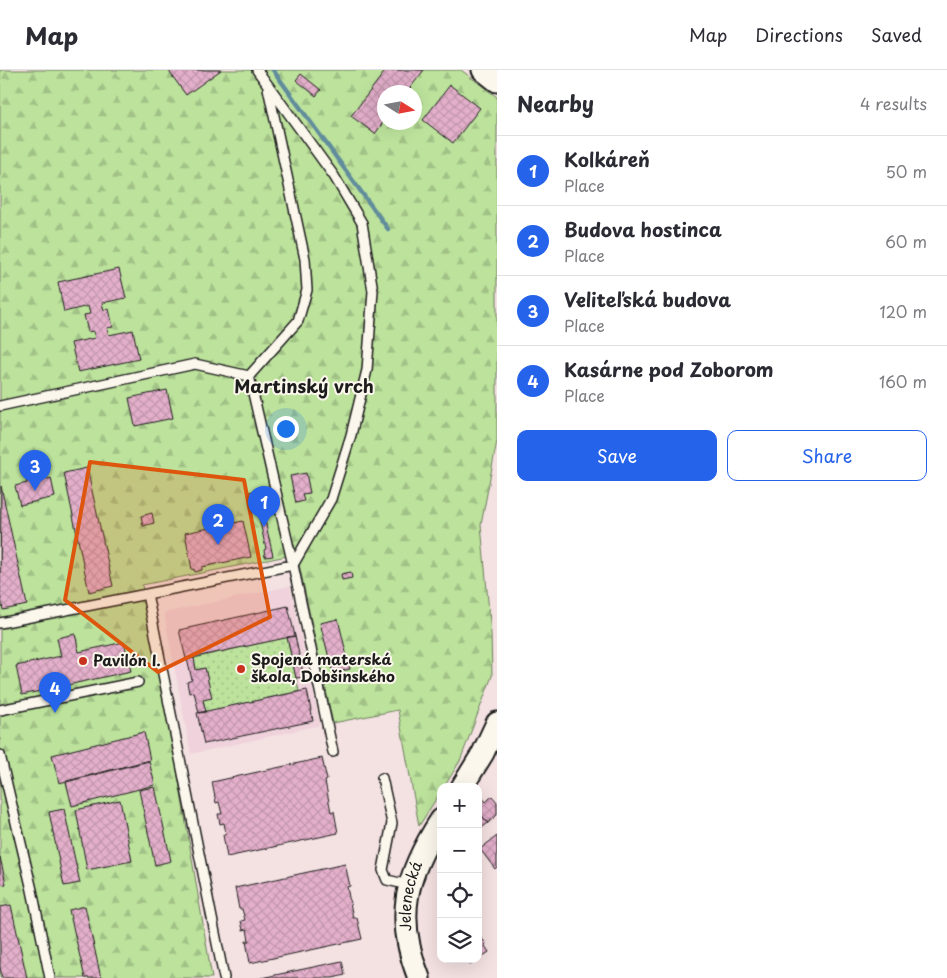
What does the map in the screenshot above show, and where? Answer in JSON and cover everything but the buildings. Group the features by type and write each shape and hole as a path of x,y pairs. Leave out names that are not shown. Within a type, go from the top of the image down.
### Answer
{"street":[{"path":"483,70 497,81"},
{"path":"464,783 483,752 497,723"},
{"name":"Jelenecká","path":"419,978 406,933 405,907 409,885 416,866 437,826"}],"lane":[{"path":"0,623 293,565 331,499 351,435 367,370 373,291 362,223 334,176 257,70"},
{"path":"249,376 298,320 308,290 305,259 266,83"},
{"path":"0,406 196,364 249,376"},
{"path":"249,376 293,565 333,752"},
{"path":"147,594 224,978"},
{"path":"0,710 138,682"},
{"path":"0,755 32,890 50,978"},
{"path":"382,778 392,823 383,870 387,880 409,885"}],"highlighted area":[{"path":"90,462 244,480 270,617 158,672 65,600"}],"shaded area":[{"name":"Spojená materská škola, Dobšinského","path":"290,586 320,725 191,754 164,613"}],"green space":[{"path":"0,70 461,70 497,97 497,441 481,525 491,634 492,676 460,761 446,783 437,783 437,797 419,826 398,710 333,723 297,554 142,585 175,758 212,978 0,978"},
{"path":"287,637 299,691 206,712 203,700 211,697 205,668 196,670 194,658"}],"waterway":[{"path":"273,70 388,229"}],"place":[{"name":"Veliteľská budova","path":"35,491"},
{"name":"Kolkáreň","path":"264,527"},
{"name":"Budova hostinca","path":"218,545"},
{"name":"Pavilón I.","path":"83,661"},
{"name":"Spojená materská škola, Dobšinského","path":"241,669"},
{"name":"Kasárne pod Zoborom","path":"55,713"}],"district":[{"name":"Martinský vrch","path":"304,387"}]}
